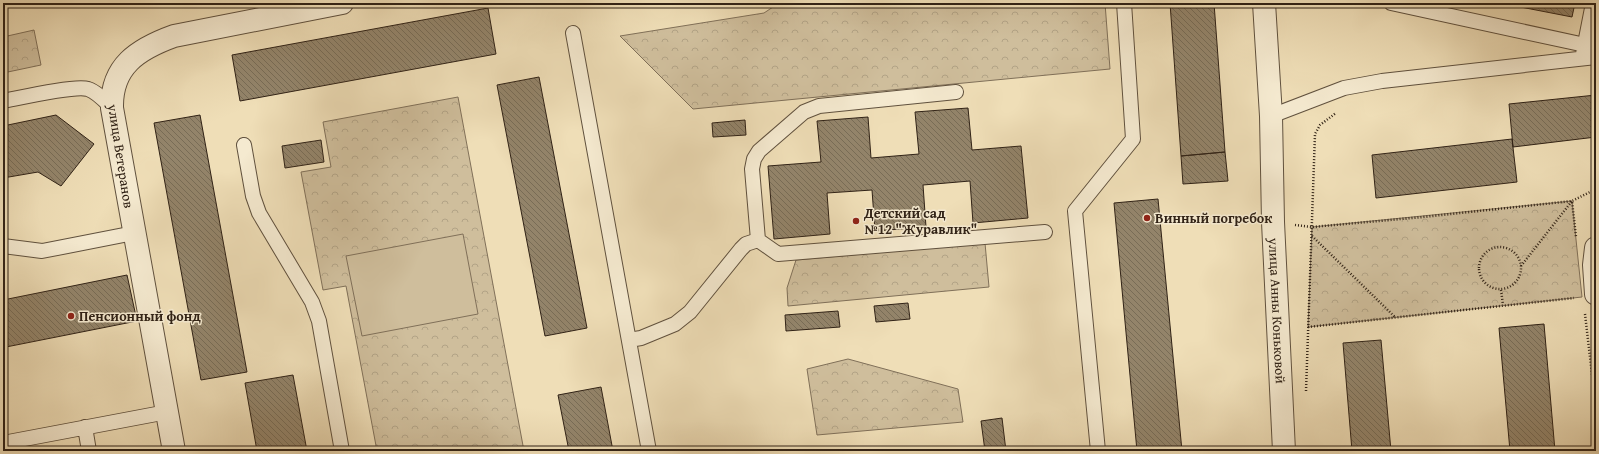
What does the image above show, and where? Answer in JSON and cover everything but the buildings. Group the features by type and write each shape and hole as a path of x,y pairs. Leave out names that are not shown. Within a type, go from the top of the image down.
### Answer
{"street":[{"name":"улица Ветеранов","path":"174,451 112,108 112,93 118,76 128,62 141,51 159,41 174,36 342,3"},
{"name":"улица Анны Коньковой","path":"1264,3 1271,116 1273,222 1284,451"},
{"path":"1586,296 1594,265 1596,248"}],"lane":[{"path":"1098,451 1075,211 1134,140 1124,3"},
{"path":"1391,3 1416,6 1590,53"},
{"path":"1590,53 1593,3"},
{"path":"573,33 649,451"},
{"path":"1271,116 1344,88 1382,81 1590,53"},
{"path":"3,101 74,88 88,89 100,96 112,108"},
{"path":"758,240 752,169 754,159 759,151 804,112 819,106 956,92"},
{"path":"244,145 254,196 259,213 312,302 319,321 342,451"},
{"path":"758,240 778,254 1045,232"},
{"path":"3,246 42,251 134,233"},
{"path":"629,340 646,337 675,324 690,312 741,249 746,244 758,240"},
{"path":"3,443 167,412"},
{"path":"85,427 89,451"}],"path":[{"path":"1306,397 1315,134 1320,125 1337,113"},
{"path":"1273,222 1312,227 1422,217 1572,201 1596,189"},
{"path":"1311,235 1395,317"},
{"path":"1499,247 1512,251 1520,262 1521,269 1517,282 1511,287 1501,290 1490,288 1484,284 1478,271 1478,264 1486,252 1492,248 1499,247"},
{"path":"1501,290 1503,305"},
{"path":"1308,327 1586,296"}],"green space":[{"path":"779,3 1105,3 1110,69 693,109 620,36 764,13"},
{"path":"34,30 41,65 3,73 3,37"},
{"path":"458,97 524,451 377,451 346,286 323,290 301,172 331,167 323,122"},
{"path":"1572,201 1582,297 1308,327 1312,227"},
{"path":"463,234 478,314 362,336 346,256"},
{"path":"985,243 989,287 788,306 787,288 796,260"},
{"path":"848,359 958,389 963,422 817,435 807,369"}],"place":[{"name":"Винный погребок","path":"1147,218"},
{"name":"Детский сад №12 \"Журавлик\"","path":"856,221"},
{"name":"Пенсионный фонд","path":"71,316"}]}
